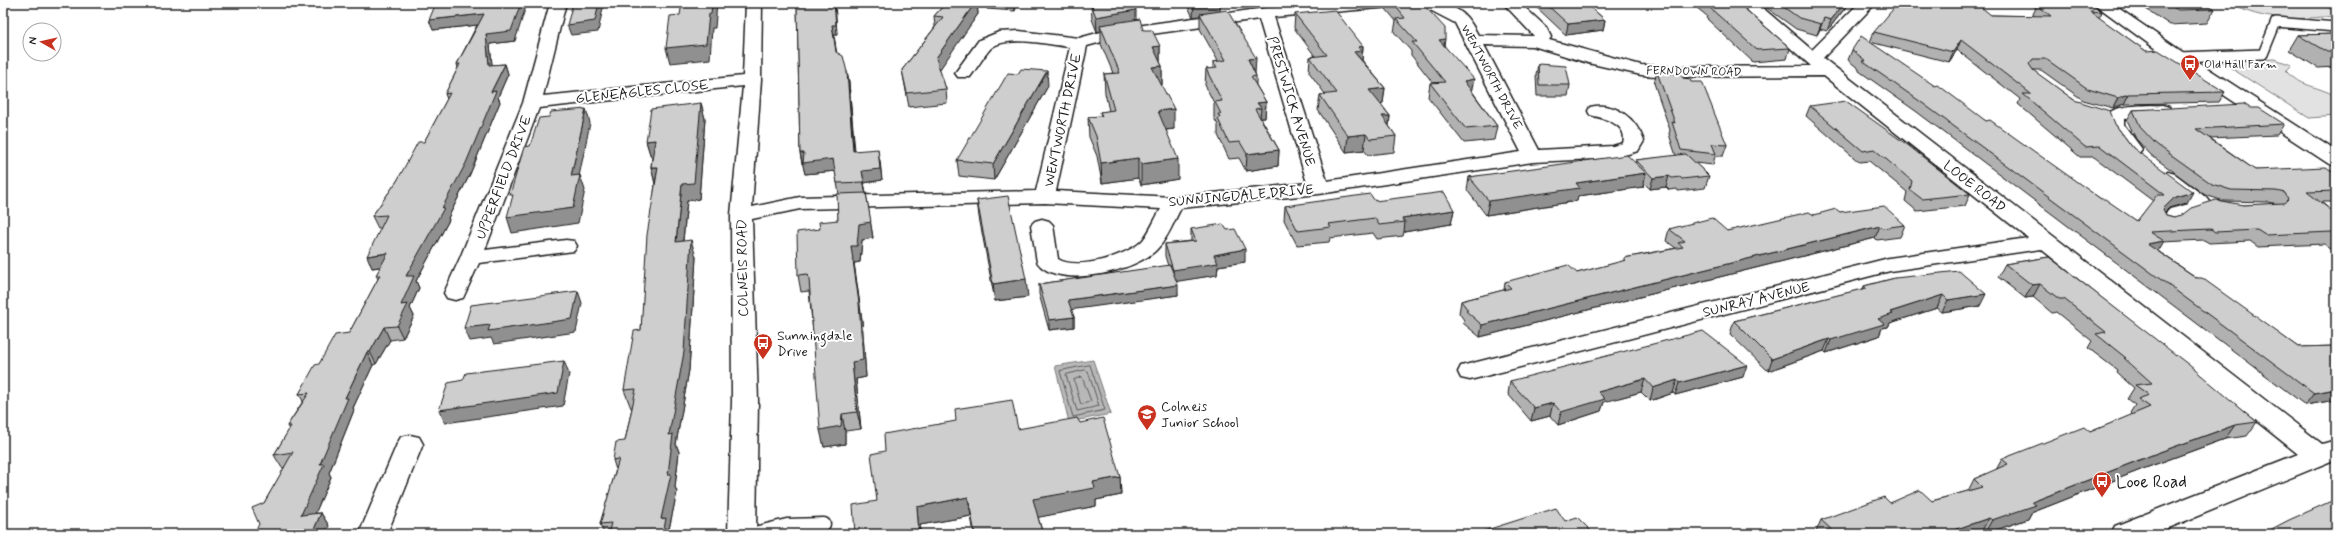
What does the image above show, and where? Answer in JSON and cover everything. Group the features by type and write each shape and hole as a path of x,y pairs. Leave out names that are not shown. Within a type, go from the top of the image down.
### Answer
{"street":[{"name":"UPPERFIELD DRIVE","path":"558,3 532,103 471,258 566,246"},
{"name":"COLNEIS ROAD","path":"742,534 745,401 741,215 752,80 754,3"},
{"name":"WENTWORTH DRIVE","path":"964,73 985,44 999,37 1019,36 1079,43 1108,35 1265,13 1388,3"},
{"name":"WENTWORTH DRIVE","path":"1393,3 1431,6 1452,13 1462,20 1533,156"},
{"path":"1511,3 1540,31 1543,37 1540,42"},
{"name":"LOOE ROAD","path":"1747,3 1821,65 2046,242 2327,453"},
{"path":"1821,65 1868,3"},
{"path":"2101,3 2178,57 2257,107 2336,160"},
{"name":"PRESTWICK AVENUE","path":"1265,13 1319,188"},
{"name":"FERNDOWN ROAD","path":"1473,40 1520,39 1540,42 1594,59 1642,70 1696,72 1821,65"},
{"name":"WENTWORTH DRIVE","path":"1045,197 1079,43"},
{"name":"GLENEAGLES CLOSE","path":"532,103 752,80"},
{"path":"2226,109 2257,107"},
{"name":"SUNNINGDALE DRIVE","path":"741,215 800,203 1045,197 1174,203 1319,188 1533,156 1615,152 1631,148 1634,141 1626,122 1612,113 1597,111"},
{"path":"2179,112 2124,112 2107,115 2127,145 2151,165 2201,203 2221,207"},
{"path":"1042,225 1048,262 1059,269 1084,270 1126,260 1150,246 1174,203"},
{"path":"2168,221 2177,214 2200,208 2201,203"},
{"name":"SUNRAY AVENUE","path":"1470,372 1889,265 2046,242"},
{"path":"455,293 471,258"},
{"path":"373,534 410,444"},
{"path":"2125,534 2327,453"}],"lane":[{"path":"2178,57 2263,54 2276,22 2336,27"},
{"path":"751,534 787,525 824,524"}],"shaded area":[{"path":"2230,3 2319,3 2336,12 2336,16 2308,18 2268,17 2255,14"},
{"path":"2275,59 2292,65 2286,71 2296,80 2336,96 2336,116 2309,118 2223,63 2225,61"}],"water":[{"path":"1093,360 1111,414 1069,422 1055,366"}],"building":[{"path":"436,3 521,3 511,31 486,34 489,65 505,64 491,92 496,91 466,163 442,208 444,208 406,276 414,276 401,305 408,304 397,326 384,327 370,352 367,352 345,398 348,398 320,464 324,464 301,515 321,513 312,534 254,534 259,524 252,508 264,503 293,452 274,455 291,426 287,426 309,393 299,394 315,365 319,364 335,335 349,333 380,275 376,275 388,253 367,256 387,215 372,216 397,181 418,142 424,142 450,93 445,94 460,64 457,64 484,14 429,20"},
{"path":"573,3 599,3 595,21 567,25"},
{"path":"682,3 712,3 711,14 709,14 706,44 666,48 670,16 680,15"},
{"path":"797,3 834,3 836,25 832,25 836,52 843,56 847,72 853,151 878,149 880,169 862,171 864,182 837,183 833,159 803,163 804,153 800,153"},
{"path":"946,3 975,3 936,58 946,89 907,93 902,70 943,17 934,16"},
{"path":"1134,3 1136,10 1096,17 1091,4"},
{"path":"1393,3 1422,3 1445,28 1445,39 1439,40 1474,79 1464,81 1497,126 1466,129 1430,83 1445,82 1412,42 1417,42 1396,19 1405,18"},
{"path":"1545,3 1586,3 1605,20 1568,24"},
{"path":"1708,3 1738,3 1790,48 1757,50 1709,7 1713,7"},
{"path":"1778,3 1844,3 1831,20 1824,18 1821,24 1799,18"},
{"path":"1898,3 1976,3 1991,15 2051,16 2037,5 2049,5 2047,3 2090,3 2102,12 2090,11 2146,51 2158,50 2225,92 2129,94 2118,98 2088,89 2046,59 2033,59 2029,64 2033,70 2074,100 2110,111 2115,124 2133,148 2193,192 2175,197 2163,209 2166,215 2174,217 2182,215 2191,208 2216,200 2243,205 2284,203 2288,199 2285,193 2276,191 2231,190 2212,184 2156,144 2141,128 2133,110 2244,104 2250,108 2259,108 2284,124 2196,129 2255,170 2326,167 2336,174 2336,191 2307,192 2336,214 2336,236 2332,232 2265,235 2257,230 2215,232 2211,229 2150,232 2164,241 2147,244 2197,278 2202,278 2298,347 2336,346 2336,389 2314,393 1921,102 1862,61 1866,61 1852,50 1861,36 1935,86 1938,85 1986,121 1990,120 2101,199 2105,199 2137,221 2157,195 2165,195 2100,146 2085,147 2023,94 2031,94 1961,40 1953,52 1874,32"},
{"path":"2166,3 2205,3 2215,9 2178,10"},
{"path":"1227,10 1256,58 1248,59 1256,76 1251,77 1266,102 1257,103 1261,108 1255,109 1279,150 1247,154 1240,142 1229,143 1218,119 1220,118 1218,114 1221,114 1215,102 1222,101 1206,69 1217,68 1213,62 1226,60 1200,14"},
{"path":"1335,10 1363,46 1359,47 1362,51 1354,52 1385,88 1369,90 1390,116 1382,116 1396,136 1370,139 1366,134 1348,136 1320,95 1337,93 1310,57 1327,55 1295,14"},
{"path":"1140,19 1143,30 1152,30 1160,46 1153,47 1162,66 1152,67 1174,109 1158,111 1178,159 1141,164 1138,158 1101,163 1096,136 1088,117 1102,116 1100,112 1114,110 1104,74 1120,73 1100,25"},
{"path":"2336,34 2336,52 2327,52 2298,35"},
{"path":"1538,64 1566,66 1570,85 1539,85"},
{"path":"1021,69 1047,71 993,164 957,160 1008,73 1018,74"},
{"path":"1657,72 1680,74 1683,78 1690,79 1691,82 1702,82 1727,145 1712,144 1716,154 1681,150 1672,122 1675,123"},
{"path":"1846,101 1909,146 1970,194 1922,199 1910,190 1912,181 1874,149 1863,151 1810,106"},
{"path":"701,103 694,183 682,184 676,242 691,240 684,352 669,435 673,434 668,474 671,474 661,519 666,518 663,534 608,534 611,523 600,524 619,459 613,460 616,442 625,441 636,389 624,390 634,331 641,330 647,235 658,167 651,167 655,140 646,141 651,109"},
{"path":"586,109 571,176 580,175 573,208 507,217 513,195 510,195 524,147 530,146 539,118 549,117 551,112"},
{"path":"1686,154 1709,176 1682,179 1680,177 1672,178 1669,176 1653,178 1636,160"},
{"path":"1627,155 1646,173 1576,183 1580,188 1489,201 1469,177"},
{"path":"1444,192 1454,210 1402,218 1405,222 1379,225 1375,218 1328,224 1331,227 1298,231 1285,206 1370,194 1375,201"},
{"path":"866,193 871,222 859,224 857,246 851,246 859,303 863,360 852,362 857,412 842,414 841,426 820,430 809,279 808,274 798,275 797,232 820,229 819,222 838,220 837,194"},
{"path":"1008,196 1026,279 993,284 977,200"},
{"path":"1884,206 1905,225 1882,228 1880,226 1482,325 1466,311 1468,310 1461,301 1511,288 1505,282 1568,265 1577,273 1626,260 1624,258 1683,247 1678,243 1685,241 1669,229 1712,218 1727,231 1809,212 1814,215 1836,209 1840,212"},
{"path":"1223,224 1227,230 1235,229 1245,249 1214,255 1218,263 1173,270 1165,244 1196,241 1191,229"},
{"path":"2049,257 2189,365 2257,422 2235,425 2157,453 2032,502 2036,505 1992,520 1989,518 1942,534 1824,534 1833,531 1821,520 1884,497 1890,503 1920,490 1932,501 1982,487 1974,479 2008,464 2002,459 2084,427 2090,432 2150,407 2138,399 2149,395 2135,385 2152,383 2124,358 2126,358 2096,334 2106,332 2064,299 2059,299 2040,284 2032,285 2005,264"},
{"path":"1170,265 1178,285 1068,300 1074,317 1049,320 1039,284"},
{"path":"1959,271 1986,294 1948,300 1943,295 1890,312 1893,314 1878,319 1884,324 1831,340 1829,339 1772,359 1734,321 1866,288 1864,286 1895,278"},
{"path":"578,291 572,319 488,331 490,325 464,328 471,305"},
{"path":"1703,331 1747,365 1679,383 1677,380 1653,388 1645,379 1598,392 1605,399 1561,412 1553,403 1534,408 1510,381"},
{"path":"564,361 558,393 439,410 448,383 463,380 466,373"},
{"path":"1012,400 1018,429 1077,418 1080,423 1103,418 1120,477 1093,482 1095,488 1033,499 1042,532 1032,534 975,534 968,497 917,507 919,534 855,534 853,505 877,501 871,454 885,451 884,434 956,421 955,409"},
{"path":"2336,499 2336,534 2262,534 2289,520"},
{"path":"1556,508 1565,521 1577,517 1594,534 1474,534"}],"place":[{"name":"Old Hall Farm","path":"2190,81"},
{"name":"Sunningdale Drive","path":"763,360"},
{"name":"Colneis Junior School","path":"1147,431"},
{"name":"Looe Road","path":"2102,498"}]}
